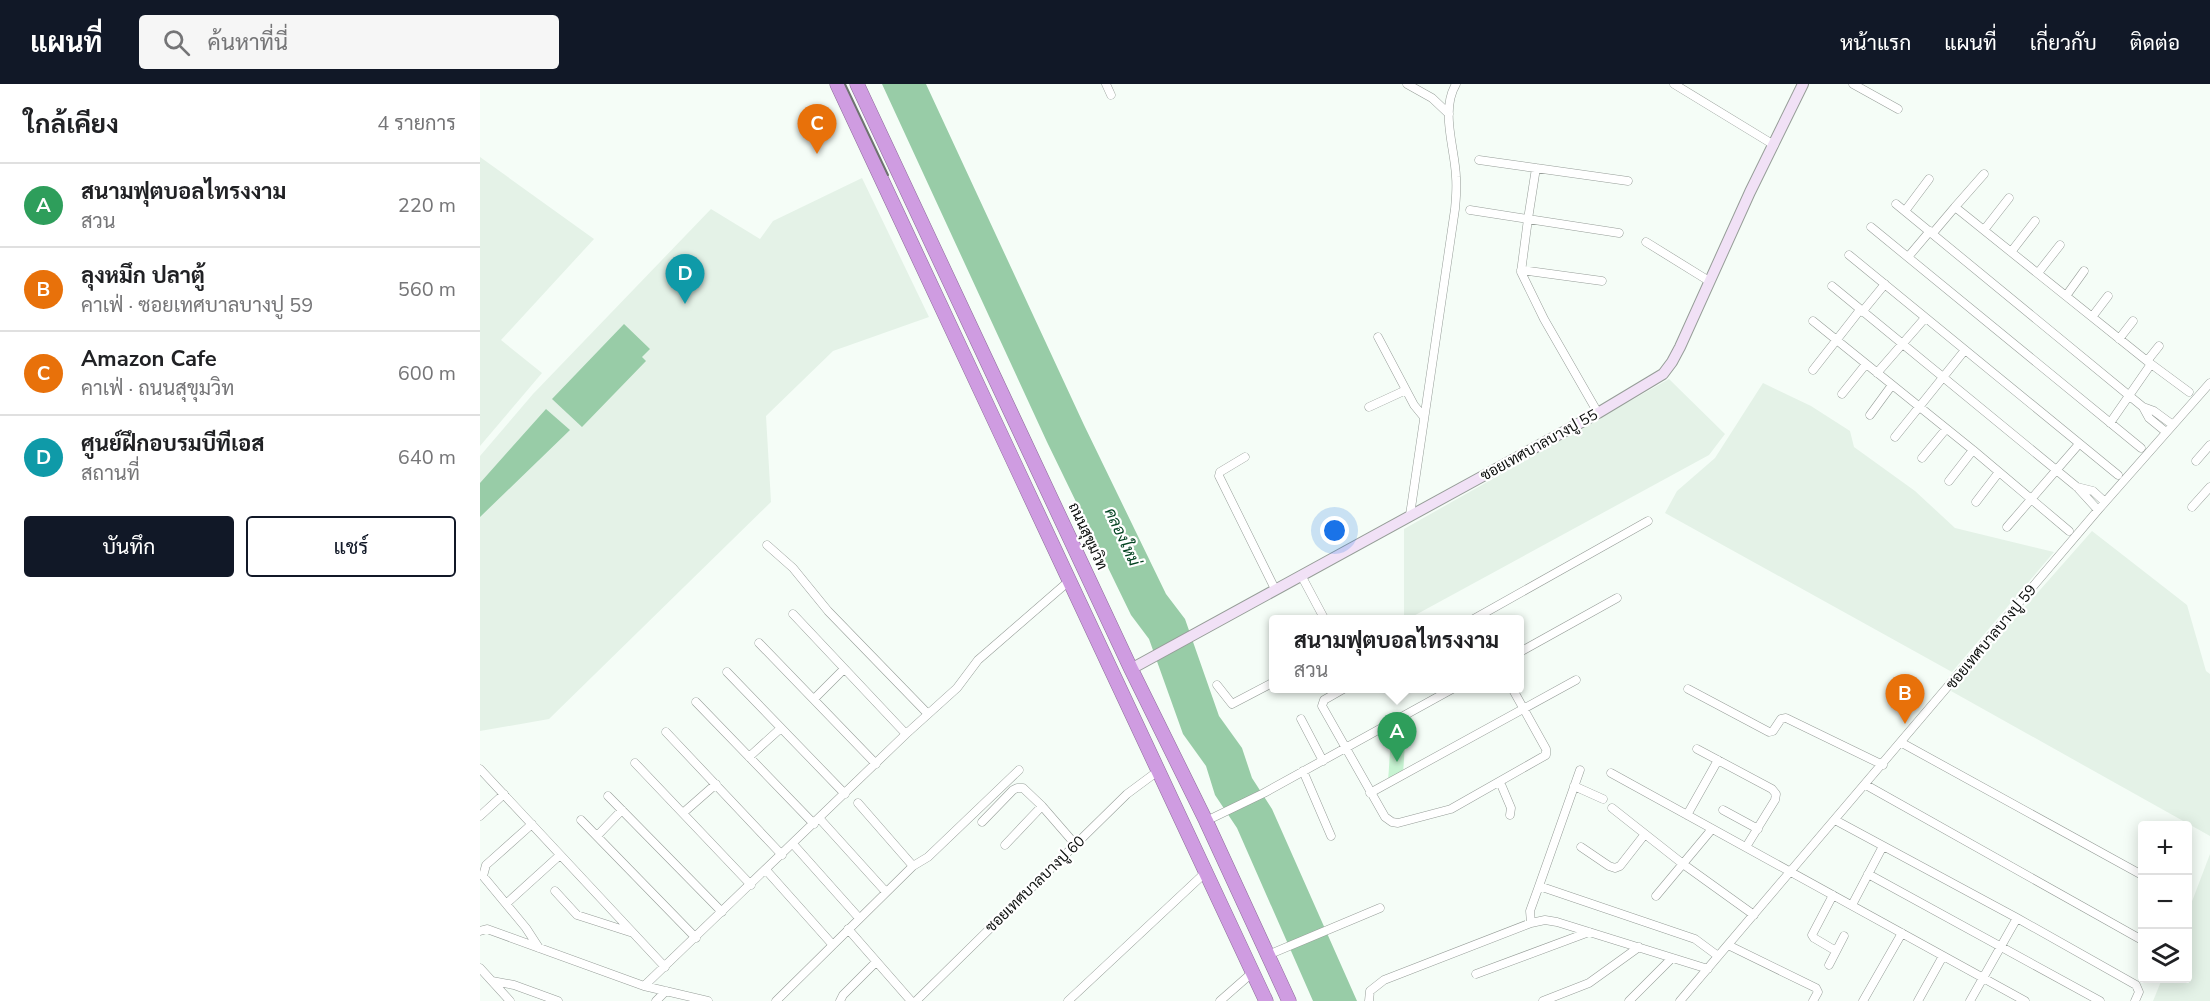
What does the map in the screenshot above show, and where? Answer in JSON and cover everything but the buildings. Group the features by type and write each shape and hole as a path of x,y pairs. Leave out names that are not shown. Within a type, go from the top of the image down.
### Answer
{"highway":[{"path":"837,84 1266,1001"},
{"name":"ถนนสุขุมวิท","path":"857,84 1289,1001"},
{"path":"1020,476 1038,467"}],"street":[{"path":"1106,84 1111,95"},
{"path":"1407,84 1432,98 1449,114"},
{"path":"1410,515 1456,191 1449,114 1450,99 1456,84"},
{"path":"1674,84 1774,145"},
{"name":"ซอยเทศบาลบางปู 55","path":"1131,669 1598,413 1668,369 1803,84"},
{"path":"1853,84 1898,109"},
{"path":"1479,160 1628,181"},
{"path":"1536,168 1521,270 1544,319 1598,413"},
{"path":"1908,257 1984,174"},
{"path":"1905,211 1929,179"},
{"path":"1984,230 2009,198"},
{"path":"1896,204 2130,395 2143,407 2149,418 2166,432"},
{"path":"1955,207 2149,363 2189,392"},
{"path":"1470,210 1619,233"},
{"path":"2011,252 2035,221"},
{"path":"1871,227 2141,448"},
{"path":"1646,242 1709,281"},
{"path":"2038,273 2060,245"},
{"path":"1849,255 2118,475"},
{"path":"1521,270 1602,281"},
{"path":"2066,296 2084,271"},
{"path":"1813,370 1884,284"},
{"path":"1832,286 2077,487 2098,510"},
{"path":"2092,317 2108,296"},
{"path":"1877,373 1925,318"},
{"path":"1813,321 2069,531"},
{"path":"2119,339 2133,321"},
{"path":"1378,338 1414,405 1423,416"},
{"path":"2110,423 2130,395 2159,346"},
{"path":"1895,437 1965,350"},
{"path":"1842,394 1866,364"},
{"name":"ซอยเทศบาลบางปู 59","path":"1680,1001 2098,510 2210,383"},
{"path":"1870,415 1892,385"},
{"path":"1369,407 1406,390"},
{"path":"2143,407 2154,411 2173,425"},
{"path":"1922,458 1946,429"},
{"path":"2007,527 2079,444"},
{"path":"2196,461 2210,446"},
{"path":"1949,481 1973,450"},
{"path":"1245,458 1220,472 1219,476 1275,589"},
{"path":"1976,502 1999,472"},
{"path":"2077,487 2092,491 2105,502"},
{"path":"2192,507 2209,490"},
{"path":"1481,615 1648,521"},
{"path":"767,544 788,563 828,610 928,714"},
{"path":"1301,575 1322,615"},
{"path":"644,986 906,734 957,688 985,654 1068,581"},
{"path":"1524,650 1617,598"},
{"path":"793,614 906,734"},
{"path":"759,643 876,764"},
{"path":"814,699 844,669"},
{"path":"727,672 845,794"},
{"path":"1370,793 1576,680"},
{"path":"1217,685 1232,705 1269,685"},
{"path":"1688,688 1769,732 1773,731 1781,719 1786,718 1883,765"},
{"path":"1336,693 1324,700 1322,706 1385,817 1398,823 1445,812 1543,758 1547,753 1515,693"},
{"path":"1206,821 1264,793 1445,693"},
{"path":"696,702 886,891"},
{"path":"1300,719 1323,761"},
{"path":"749,757 781,728"},
{"path":"666,732 782,855"},
{"path":"1902,743 2138,873"},
{"path":"1696,749 1775,791 1775,800 1746,848"},
{"path":"1687,815 1718,760"},
{"path":"635,763 751,885"},
{"path":"480,769 665,967"},
{"path":"776,1001 886,891 913,866 928,857 1019,770"},
{"path":"1531,923 1530,911 1580,770"},
{"name":"ซอยเทศบาลบางปู 60","path":"916,1001 1127,794 1158,771"},
{"path":"1303,771 1331,836"},
{"path":"1611,773 2025,1001"},
{"path":"1500,782 1511,808 1510,814"},
{"path":"683,813 716,784"},
{"path":"1866,784 2138,938"},
{"path":"1574,786 1603,799"},
{"path":"982,822 1017,788 1026,789 1075,844"},
{"path":"480,816 504,794"},
{"path":"608,796 722,912"},
{"path":"858,803 913,866"},
{"path":"1005,845 1042,806"},
{"path":"1612,808 1683,864 1754,915"},
{"path":"597,836 622,810"},
{"path":"1723,810 1758,829"},
{"path":"582,820 696,938"},
{"path":"1835,820 2136,985 2139,992 2135,1001"},
{"path":"532,824 486,865 483,871 484,880 507,903 539,948"},
{"path":"1656,896 1712,829"},
{"path":"1581,847 1615,868 1620,866 1645,834"},
{"path":"793,844 859,918"},
{"path":"1852,905 1883,846"},
{"path":"507,903 560,855"},
{"path":"766,870 832,944"},
{"path":"1068,1001 1206,872"},
{"path":"1868,874 2100,1001"},
{"path":"1539,886 1695,939 1718,956"},
{"path":"555,891 577,915 631,932"},
{"path":"1833,895 1812,935 1836,951"},
{"path":"1268,956 1380,908"},
{"path":"1970,1001 2017,918"},
{"path":"1369,1001 1370,991 1378,982 1531,923 1551,920 1708,969"},
{"path":"480,931 486,929 644,986 708,1001"},
{"path":"848,929 911,1001"},
{"path":"1476,974 1589,932"},
{"path":"1863,1001 1902,933"},
{"path":"1829,965 1844,936"},
{"path":"1728,945 1816,988 1818,992 1813,1001"},
{"path":"1543,1001 1589,983 1639,948"},
{"path":"1918,1001 1943,956"},
{"path":"1629,1001 1672,958"},
{"path":"840,1001 843,995 876,962"},
{"path":"480,968 510,1001"},
{"path":"1220,1001 1252,972"},
{"path":"492,981 514,985 558,1001"},
{"path":"656,1001 666,991"}],"shaded area":[{"path":"480,157 594,239 501,340 542,373 480,446"},
{"path":"862,178 929,317 833,351 766,416 771,502 549,719 480,731 480,456 533,394 711,209 760,239 773,221"},
{"path":"1669,379 1725,434 1709,455 1415,615 1404,615 1404,529"},
{"path":"1763,383 1811,406 1850,431 1854,447 1915,491 1955,528 2054,552 1952,672 1665,513 1677,491 1715,458"},
{"path":"2092,531 2187,605 2206,671 2210,674 2210,836 2192,826 2192,821 2183,821 1951,691"},
{"path":"1407,714 1403,774 1388,782 1392,722"},
{"path":"2210,854 2210,1001 2153,1001 2160,983 2192,983 2192,901"}],"water":[{"name":"คลองใหม่","path":"882,84 926,84 1084,425 1166,594 1185,619 1219,716 1242,748 1252,778 1272,809 1357,1001 1313,1001 1237,828 1215,795 1206,766 1183,734 1149,639 1131,615 1047,442"},
{"path":"624,324 650,349 642,357 646,361 582,427 552,399"},
{"path":"546,409 570,430 480,517 480,483"}],"railway":[{"path":"845,84 888,175"}],"place":[{"name":"Amazon Cafe","path":"817,154"},
{"name":"ศูนย์ฝึกอบรมบีทีเอส","path":"685,304"},
{"name":"ลุงหมึก ปลาตู้","path":"1905,724"},
{"name":"สนามฟุตบอลไทรงงาม","path":"1397,762"}]}
